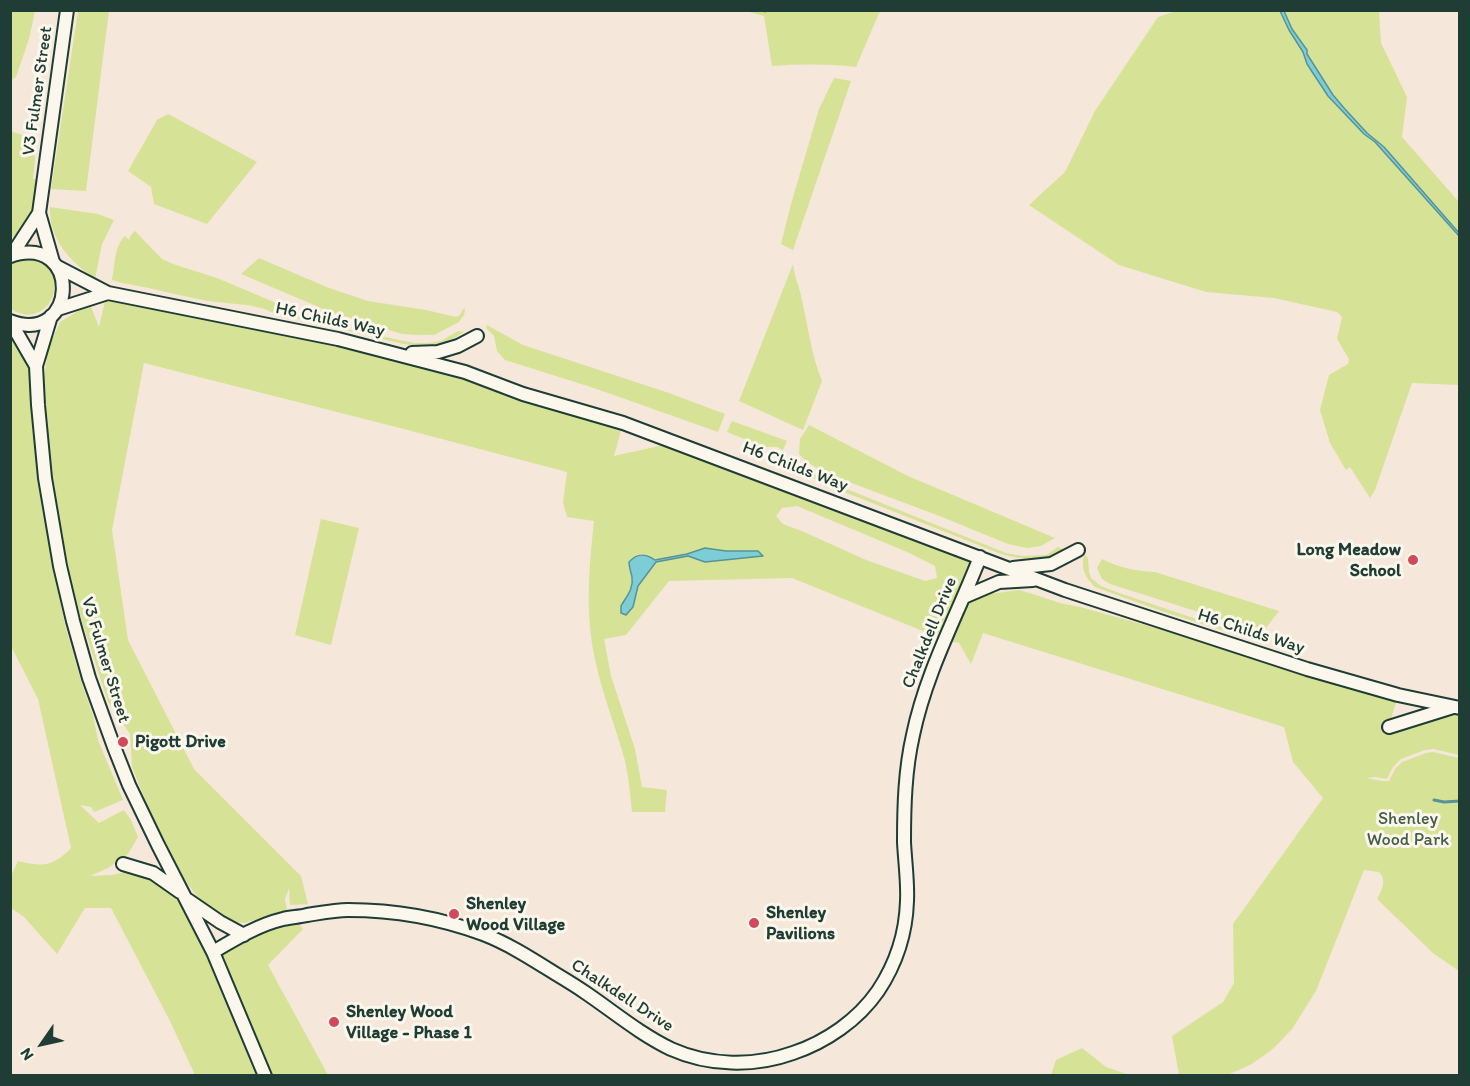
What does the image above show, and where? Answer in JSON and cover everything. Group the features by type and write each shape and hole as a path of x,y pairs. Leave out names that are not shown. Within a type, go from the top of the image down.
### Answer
{"street":[{"name":"V3 Fulmer Street","path":"67,10 39,213 64,288 63,299 55,313 36,366 45,478 60,566 89,678 129,785 213,952 265,1076"},
{"name":"V3 Fulmer Street","path":"10,256 39,213"},
{"name":"H6 Childs Way","path":"10,256 21,252 33,252 44,256 55,265 108,293 338,339 465,372 523,394 623,423 1074,593 1307,669 1398,695 1457,707"},
{"name":"H6 Childs Way","path":"10,321 18,324 35,324 55,313 108,293"},
{"name":"V3 Fulmer Street","path":"10,321 36,366"},
{"path":"399,354 438,352 458,346 477,336"},
{"path":"1008,568 1051,564 1078,550"},
{"name":"Chalkdell Drive","path":"213,952 244,935 285,918 345,910 422,916 482,933 510,945 583,991 632,1026 671,1049 699,1058 720,1062 755,1062 777,1059 831,1037 876,993 894,965 901,946 907,903 904,843 905,787 913,734 930,675 980,556"},
{"path":"964,597 999,582 1037,579"},
{"path":"1389,727 1457,707"},
{"path":"123,864 153,873 219,922 244,935"}],"green space":[{"path":"11,10 35,11 29,39 16,77 11,80"},
{"path":"880,10 856,67 772,66 764,16 746,11"},
{"path":"1179,10 1379,11 1381,43 1407,97 1402,137 1459,202 1459,385 1412,383 1375,490 1370,498 1350,467 1346,470 1330,443 1320,410 1329,375 1348,364 1349,359 1337,339 1342,317 1337,312 1274,298 1206,292 1119,265 1029,205 1065,172 1095,111 1158,17"},
{"path":"78,11 109,11 86,191 51,189"},
{"path":"834,78 851,81 793,250 781,244 819,109"},
{"path":"168,114 257,162 207,224 154,204 151,187 128,171 157,120"},
{"path":"10,131 23,135 34,145 33,179 37,179 35,198 28,219 11,239 10,195 12,192 10,191"},
{"path":"50,207 98,214 114,220 102,244 95,279 77,265 57,240 53,230"},
{"path":"135,231 162,259 217,278 331,326 414,343 441,341 458,331 464,332 450,340 435,344 403,344 271,312 257,307 203,300 112,280 121,240 125,236 129,240"},
{"path":"25,258 42,263 51,272 55,283 53,295 47,306 38,313 25,314 11,309 10,264"},
{"path":"259,258 329,288 368,301 456,317 465,309 464,315 459,322 434,335 402,334 328,311 241,274"},
{"path":"793,264 812,350 822,381 803,430 739,401"},
{"name":"Shenley Wood Park","path":"105,301 218,314 338,339 623,423 614,456 677,442 980,557 965,597 1020,590 1060,603 1398,695 1389,726 1459,708 1459,755 1434,749 1425,750 1401,759 1393,767 1387,779 1366,778 1389,781 1395,769 1402,762 1426,753 1433,752 1459,758 1459,971 1434,954 1377,899 1383,885 1383,878 1379,872 1364,870 1316,991 1292,1029 1266,1054 1250,1065 1227,1075 1179,1075 1172,1036 1223,1002 1234,983 1233,924 1323,798 1293,762 1284,727 983,633 971,664 959,643 945,640 792,578 669,581 626,635 604,639 611,676 635,749 642,787 667,790 665,812 632,812 625,761 601,685 592,642 589,590 594,521 567,517 563,502 567,472 144,363 112,530 128,640 194,769 301,876 308,904 290,905 289,888 285,899 287,911 245,923 233,922 220,917 200,900 186,882 147,805 132,767 130,734 108,702 76,603 59,529 43,387 48,349 60,322 90,304 99,327","holes":["797,506 935,566 937,578 925,581 866,560 783,524 776,516 782,508","705,548 726,551 758,551 762,555 705,562 688,556 656,562 638,586 633,607 628,596 633,581 629,562 642,554 655,560"]},
{"path":"487,325 523,345 725,414 718,432 594,388 505,360 497,351 494,336 486,328"},
{"path":"10,336 19,346 30,367 46,528 65,625 93,716 98,740 123,800 94,812 91,807 80,805 99,823 124,810 138,837 128,854 108,868 90,876 131,871 153,873 183,894 213,952 293,918 303,929 268,965 328,1075 195,1075 170,1021 111,908 85,908 57,954 24,917 11,908 11,876 18,861 47,864 58,859 71,848 38,699 12,648"},
{"path":"732,421 787,441 783,450 777,447 764,447 727,432"},
{"path":"809,425 908,476 1055,538 1041,546 1027,548 1008,544 825,473 799,454 800,439"},
{"path":"794,461 824,480 1006,553 1023,556 1046,555 1058,547 1065,550 1049,557 1033,559 1001,554 819,482 792,465"},
{"path":"321,519 359,528 331,645 295,635"},
{"path":"1084,554 1088,558 1091,578 1101,586 1232,631 1244,634 1263,633 1256,636 1235,634 1095,587 1084,572"},
{"path":"1102,559 1128,569 1155,572 1279,611 1266,628 1243,626 1110,584 1102,579 1097,568"},
{"path":"1082,1048 1106,1067 1129,1075 1051,1075 1056,1060"}],"water":[{"path":"1280,11 1284,11 1292,29 1333,95 1367,133 1384,147 1459,233 1459,236 1375,142 1364,134 1328,96 1307,64 1303,52"},
{"path":"705,548 726,551 758,551 763,556 705,562 688,556 656,562 638,586 633,607 626,615 621,613 621,606 632,585 629,562 632,559 641,555 655,560"}],"waterway":[{"path":"1434,800 1460,801"}],"place":[{"name":"Long Meadow School","path":"1413,560"},
{"name":"Pigott Drive","path":"123,742"},
{"name":"Shenley Wood Village","path":"454,914"},
{"name":"Shenley Pavilions","path":"754,923"},
{"name":"Shenley Wood Village - Phase 1","path":"334,1022"}]}
